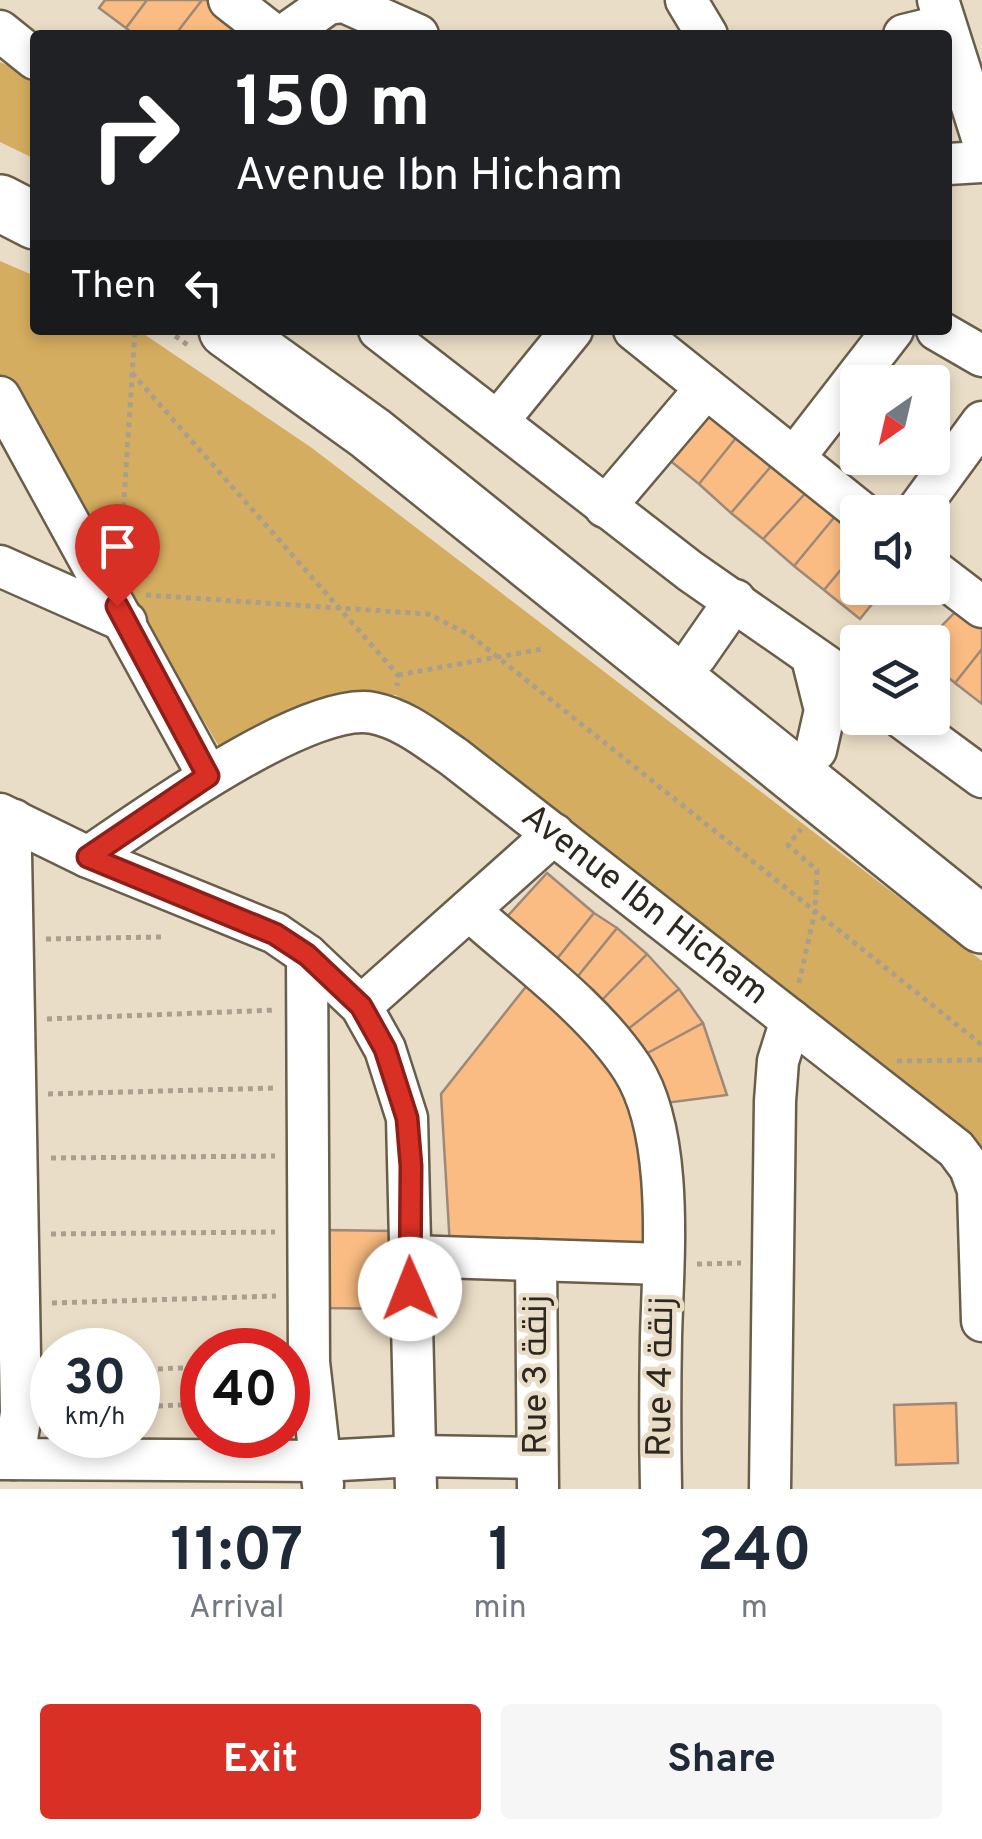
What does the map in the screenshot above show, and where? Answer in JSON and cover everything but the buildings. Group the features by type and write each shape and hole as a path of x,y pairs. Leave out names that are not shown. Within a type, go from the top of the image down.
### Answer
{"highway":[{"path":"0,168 30,182"},
{"path":"0,203 30,218"},
{"path":"234,335 370,433 982,925"},
{"path":"287,335 434,447 982,886"}],"street":[{"path":"230,0 268,30"},
{"path":"686,0 704,30"},
{"path":"291,30 328,4 344,2 407,30"},
{"path":"912,30 941,12"},
{"path":"0,32 30,55"},
{"path":"952,46 982,138"},
{"path":"952,164 982,162"},
{"path":"386,335 690,570 840,676"},
{"path":"498,421 568,335"},
{"path":"640,335 840,495"},
{"path":"794,458 889,335"},
{"path":"946,335 982,355"},
{"path":"605,506 706,388"},
{"path":"0,398 120,607 208,776"},
{"path":"928,495 982,422"},
{"path":"0,566 120,607"},
{"path":"950,582 982,607"},
{"path":"696,656 736,600"},
{"path":"812,658 825,710 816,750"},
{"name":"Avenue Ibn Hicham","path":"88,857 208,776 307,726 343,713 370,712 394,719 454,757 791,1020 778,1061 774,1101 770,1489"},
{"path":"925,735 982,776"},
{"path":"7,817 88,857 275,934 307,955 361,1006 385,1049 407,1118 415,1473"},
{"path":"7,817 13,940 21,1467 323,1475 538,1474"},
{"path":"361,1006 554,834"},
{"name":"Rue 4 زنقة","path":"468,910 592,1019 634,1070 648,1101 660,1144 661,1489"},
{"path":"307,955 312,1398 323,1475"},
{"path":"791,1020 956,1149 970,1168 978,1190 982,1322"},
{"path":"409,1256 663,1264"},
{"name":"Rue 3 زنقة","path":"536,1260 538,1474"}],"path":[{"path":"135,335 120,607 337,608 428,614 470,635 982,1044"},
{"path":"132,373 398,675 394,719"},
{"path":"398,675 542,649"},
{"path":"791,1020 815,911 818,870 788,845 809,819"},
{"path":"13,940 161,937"},
{"path":"14,1021 306,1009"},
{"path":"844,1062 982,1060"},
{"path":"15,1096 307,1087"},
{"path":"16,1158 308,1156"},
{"path":"18,1234 308,1231"},
{"path":"663,1264 774,1263"},
{"path":"20,1304 309,1295"}],"shaded area":[{"path":"0,62 30,76 30,157 0,142"},
{"path":"0,261 30,274 30,335 145,335 312,448 982,961 982,1146 396,695 326,698 221,750 0,376"}],"route":[{"path":"117,606 208,776 88,857 275,934 307,955 361,1006 385,1049 407,1118 411,1166 410,1289"}]}
